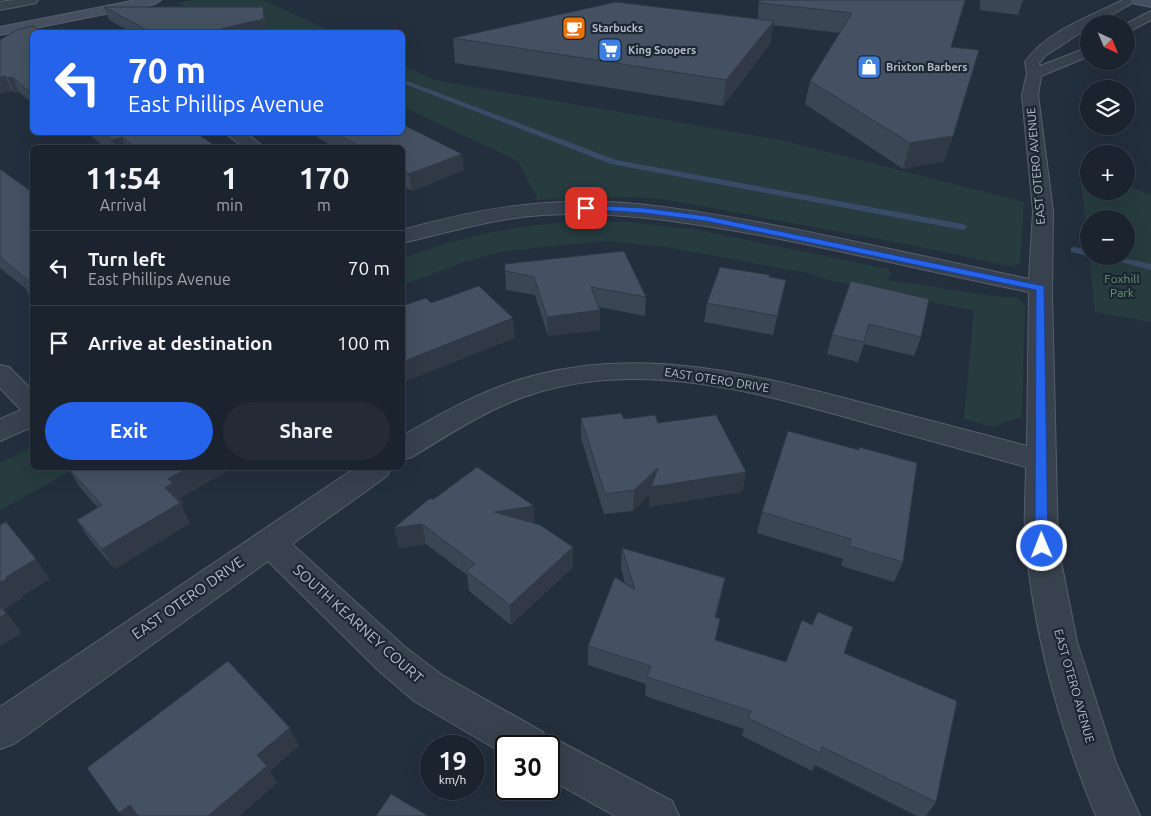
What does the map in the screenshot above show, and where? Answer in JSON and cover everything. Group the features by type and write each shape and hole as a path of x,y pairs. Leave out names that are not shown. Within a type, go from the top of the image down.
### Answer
{"main road":[{"path":"0,19 96,0"},
{"path":"0,31 155,0"},
{"path":"1134,0 1151,3"}],"street":[{"path":"0,6 32,0"},
{"name":"EAST OTERO AVENUE","path":"1118,816 1097,768 1060,642 1042,546 1040,288 1043,211 1030,95 1034,74 1032,62 1039,52 1054,42 1134,0"},
{"path":"1135,24 1151,15"},
{"path":"1034,74 1080,55"},
{"path":"237,135 252,145"},
{"path":"405,236 431,228 493,215 542,209 644,210 706,218 1040,288"},
{"name":"EAST OTERO DRIVE","path":"405,448 485,402 538,383 579,374 618,370 666,371 718,377 772,387 1040,460"},
{"path":"0,373 30,403"},
{"path":"0,432 30,417"},
{"name":"EAST OTERO DRIVE","path":"0,730 373,470"},
{"name":"SOUTH KEARNEY COURT","path":"269,542 392,659 428,688 470,714 509,735"},
{"path":"560,763 657,816"}],"green space":[{"path":"193,0 263,0 329,30 245,30 176,3"},
{"path":"405,66 434,80 781,140 1024,202 1020,263 1009,266 911,245 668,200 630,197 538,200 518,161 405,108"},
{"name":"Foxhill Park","path":"1135,189 1151,194 1151,322 1095,312 1090,265 1135,265 1135,210 1084,210 1083,200 1135,200"},
{"path":"629,222 698,230 888,269 892,273 887,280 1000,297 1017,297 1025,306 1022,418 1016,418 994,427 964,419 974,311 821,278 812,274 666,247 607,241 505,251 464,262 405,284 405,257 444,244 507,229 550,224"},
{"path":"30,448 30,470 73,470 0,510 0,463"}],"building":[{"path":"760,0 965,0 951,47 979,50 953,136 910,143 810,81 852,13 760,3"},
{"path":"616,2 774,21 726,80 453,38"},
{"path":"104,7 263,7 264,19 220,29 222,30 147,30"},
{"path":"33,26 39,30 30,30 30,92 12,77 8,78 5,76 0,78 0,40 16,30"},
{"path":"405,126 462,154 409,174 405,172 405,145 357,145 339,135 405,135"},
{"path":"106,135 199,135 214,145 132,145 122,137 112,140"},
{"path":"0,169 30,191 30,282 0,257"},
{"path":"624,251 646,297 591,287 600,310 547,317 534,277 505,271 505,264"},
{"path":"720,267 770,275 769,277 786,280 777,316 707,303"},
{"path":"851,281 929,299 921,337 869,324 864,342 832,335"},
{"path":"30,282 30,288 24,284"},
{"path":"479,286 513,318 405,361 405,305 426,298 431,303"},
{"path":"621,413 624,419 655,415 658,423 716,415 746,472 651,487 658,468 634,490 605,494 581,418"},
{"path":"788,431 859,450 859,447 917,463 903,562 849,546 851,539 762,512"},
{"path":"477,467 534,506 494,512 540,525 573,547 510,605 466,571 475,564 422,524 394,528 429,499 434,499"},
{"path":"70,470 184,470 168,479 173,483 165,488 180,503 102,549 77,520 102,505"},
{"path":"6,522 36,559 6,577 8,578 0,583 0,525"},
{"path":"622,548 725,578 715,617 720,619 715,640 786,662 802,620 812,625 818,612 853,627 844,653 957,701 936,802 822,747 820,753 748,718 751,711 647,677 651,666 588,646 615,577 635,590"},
{"path":"0,606 6,614 0,617"},
{"path":"228,661 290,728 257,755 267,766 208,816 138,816 130,805 119,813 87,768"},
{"path":"391,794 428,816 376,816"}],"waterway":[{"path":"405,82 614,162 963,227"},
{"path":"1074,250 1080,251"},
{"path":"1135,263 1151,267"}],"place":[{"name":"Starbucks","path":"574,28"},
{"name":"King Soopers","path":"610,50"},
{"name":"Brixton Barbers","path":"869,67"}],"route":[{"path":"586,208 644,210 706,218 1040,288 1042,546"}]}
